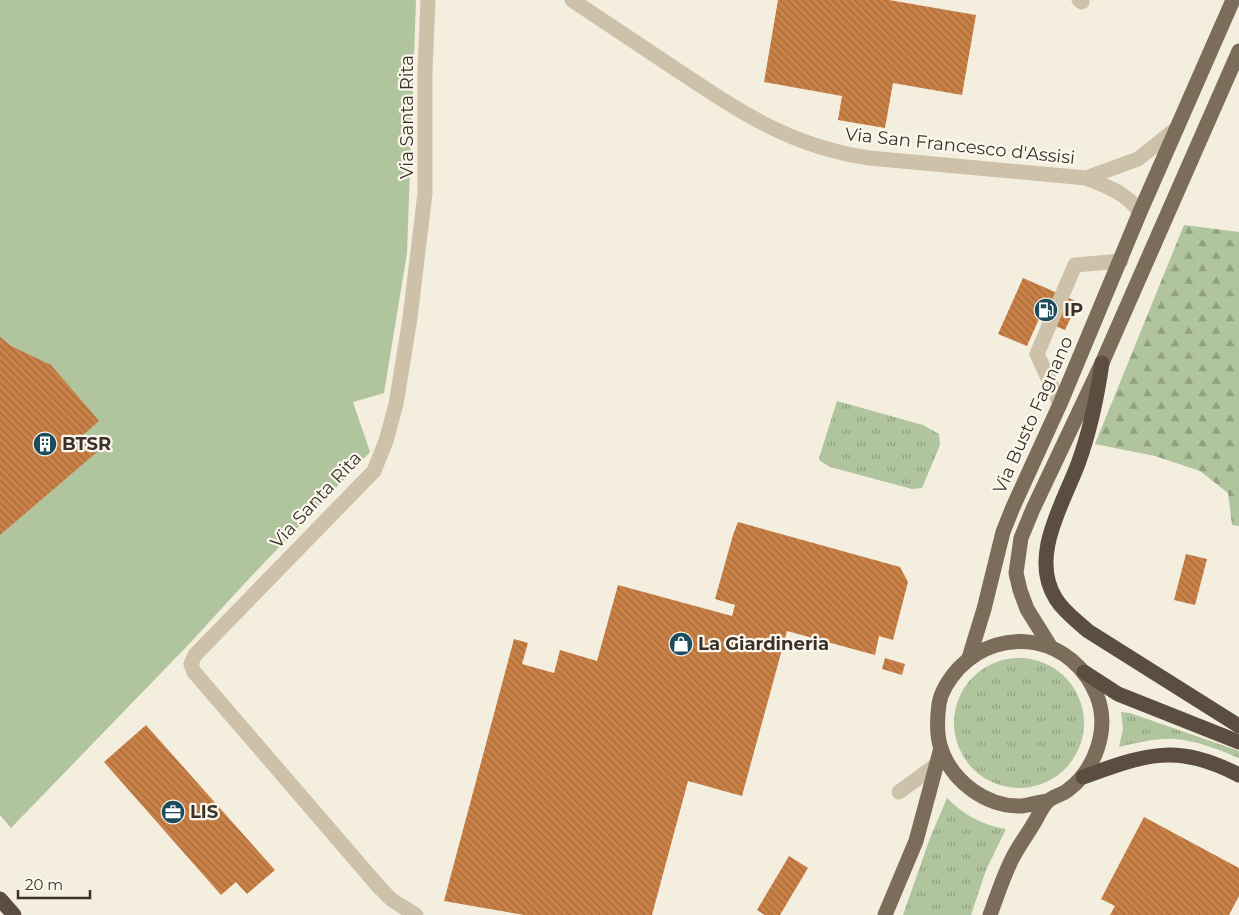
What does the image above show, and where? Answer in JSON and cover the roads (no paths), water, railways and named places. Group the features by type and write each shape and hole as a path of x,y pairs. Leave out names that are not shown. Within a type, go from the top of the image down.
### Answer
{"highway":[{"path":"1102,363 1095,408 1078,463 1048,540 1046,565 1055,598 1070,616 1088,631 1239,726"},
{"path":"1084,672 1118,694 1239,742"},
{"path":"1082,777 1128,760 1153,755 1180,755 1202,759 1239,775"},
{"path":"0,899 14,915"}],"main road":[{"name":"Via Busto Fagnano","path":"969,658 984,609 1003,532 1013,507 1060,404 1140,212 1233,0"},
{"path":"1050,646 1027,610 1020,590 1016,573 1022,538 1033,509 1102,363 1239,51"},
{"path":"1029,641 1050,646 1069,657 1084,672 1098,697 1102,725 1097,753 1082,777 1067,791 1048,801 1022,806 995,802 972,791 953,772 941,748 937,723 940,698 951,676 969,658 987,647 1008,642 1029,641"},
{"path":"885,915 916,841 941,748"},
{"path":"990,915 1012,858 1048,801"}],"street":[{"name":"Via Santa Rita","path":"416,915 392,900 379,887 194,672 191,664 195,655 374,470 386,441 396,404 410,318 425,193 425,71 428,0"},
{"name":"Via San Francesco d'Assisi","path":"572,0 746,115 792,138 843,154 869,158 1086,178 1110,187 1122,194 1140,212"},
{"name":"Via San Francesco d'Assisi","path":"1086,178 1138,159 1177,128"},
{"path":"1060,404 1037,354 1075,265 1120,261"},
{"path":"899,792 936,765"}],"place":[{"name":"IP","path":"1046,310"},
{"name":"BTSR","path":"45,444"},
{"name":"La Giardineria","path":"681,644"},
{"name":"LIS","path":"173,812"}]}
